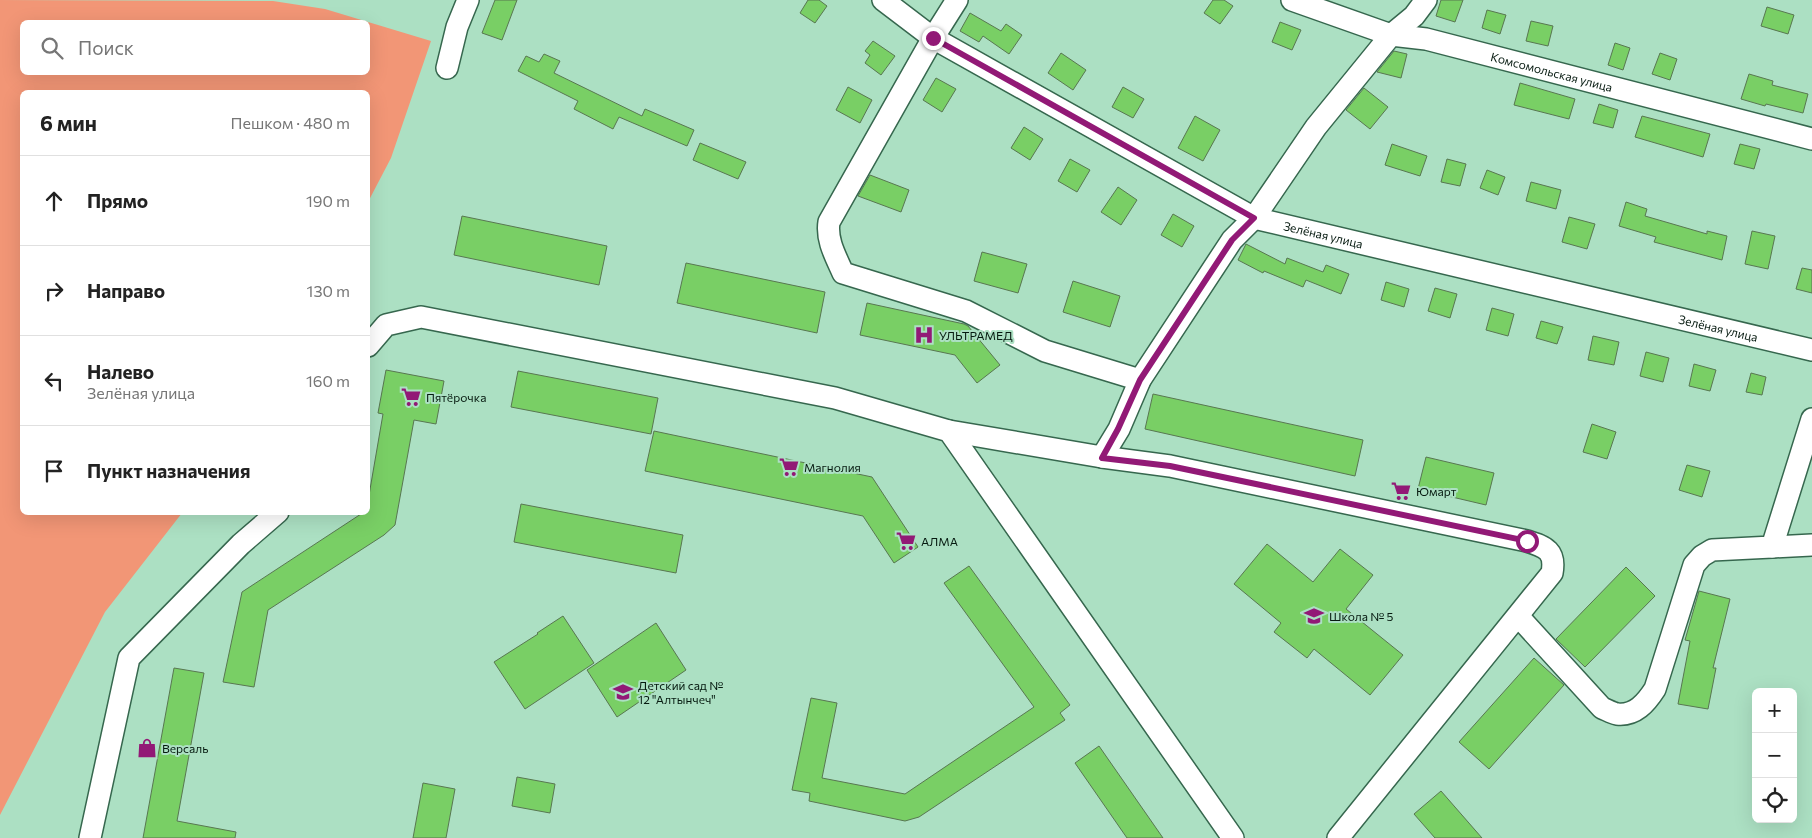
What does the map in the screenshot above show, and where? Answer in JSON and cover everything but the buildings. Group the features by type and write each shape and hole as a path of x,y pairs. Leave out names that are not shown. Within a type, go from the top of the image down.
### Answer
{"street":[{"path":"447,68 457,27 468,0"},
{"name":"Зелёная улица","path":"883,0 933,38 1254,218 1812,350"},
{"path":"957,0 933,38 829,222 830,241 843,274 966,311 1045,351 1140,380"},
{"name":"Комсомольская улица","path":"1292,0 1391,35 1426,39 1812,139"},
{"path":"1102,458 1118,429 1140,380 1232,240 1254,218 1316,127 1391,35 1414,16 1426,0"},
{"path":"370,344 386,325 421,317 835,398 949,431 1102,458 1170,466 1527,541 1542,546 1551,553 1554,562 1552,573 1338,838"},
{"path":"1772,547 1812,419"},
{"path":"949,431 1233,838"},
{"path":"90,838 129,658 242,544 275,515"},
{"path":"1518,616 1602,708 1617,714 1634,712 1646,702 1655,689 1694,566 1702,556 1712,550 1812,545"}],"shaded area":[{"path":"0,0 273,1 325,9 361,20 20,20 20,75 370,75 370,23 431,41 391,158 370,198 370,90 20,90 20,515 180,515 105,612 0,815"}],"place":[{"name":"УЛЬТРАМЕД","path":"924,335"},
{"name":"Пятёрочка","path":"411,397"},
{"name":"Магнолия","path":"789,467"},
{"name":"Юмарт","path":"1401,491"},
{"name":"АЛМА","path":"906,541"},
{"name":"Школа № 5","path":"1314,616"},
{"name":"Детский сад № 12 \"Алтынчеч\"","path":"623,692"},
{"name":"Версаль","path":"147,748"}],"route":[{"path":"933,38 1254,218 1232,240 1140,380 1118,429 1102,458 1170,466 1527,541"}]}
